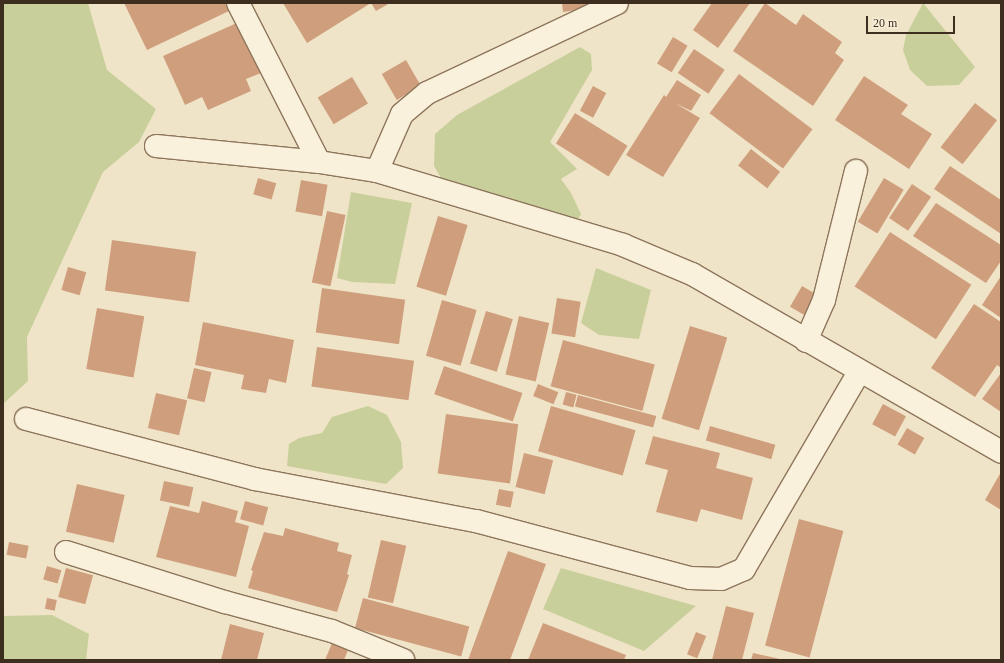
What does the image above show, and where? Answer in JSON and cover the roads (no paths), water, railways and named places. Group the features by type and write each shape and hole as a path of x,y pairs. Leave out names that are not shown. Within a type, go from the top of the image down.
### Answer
{"street":[{"path":"238,3 319,162"},
{"path":"377,171 402,114 427,93 617,3"},
{"path":"156,146 319,162 377,171 623,245 692,274 859,372 1001,452"},
{"path":"806,341 824,300 856,171"},
{"path":"26,419 256,479 476,521 690,578 721,579 744,569 859,372"},
{"path":"66,552 225,602 332,631 403,660"}]}
